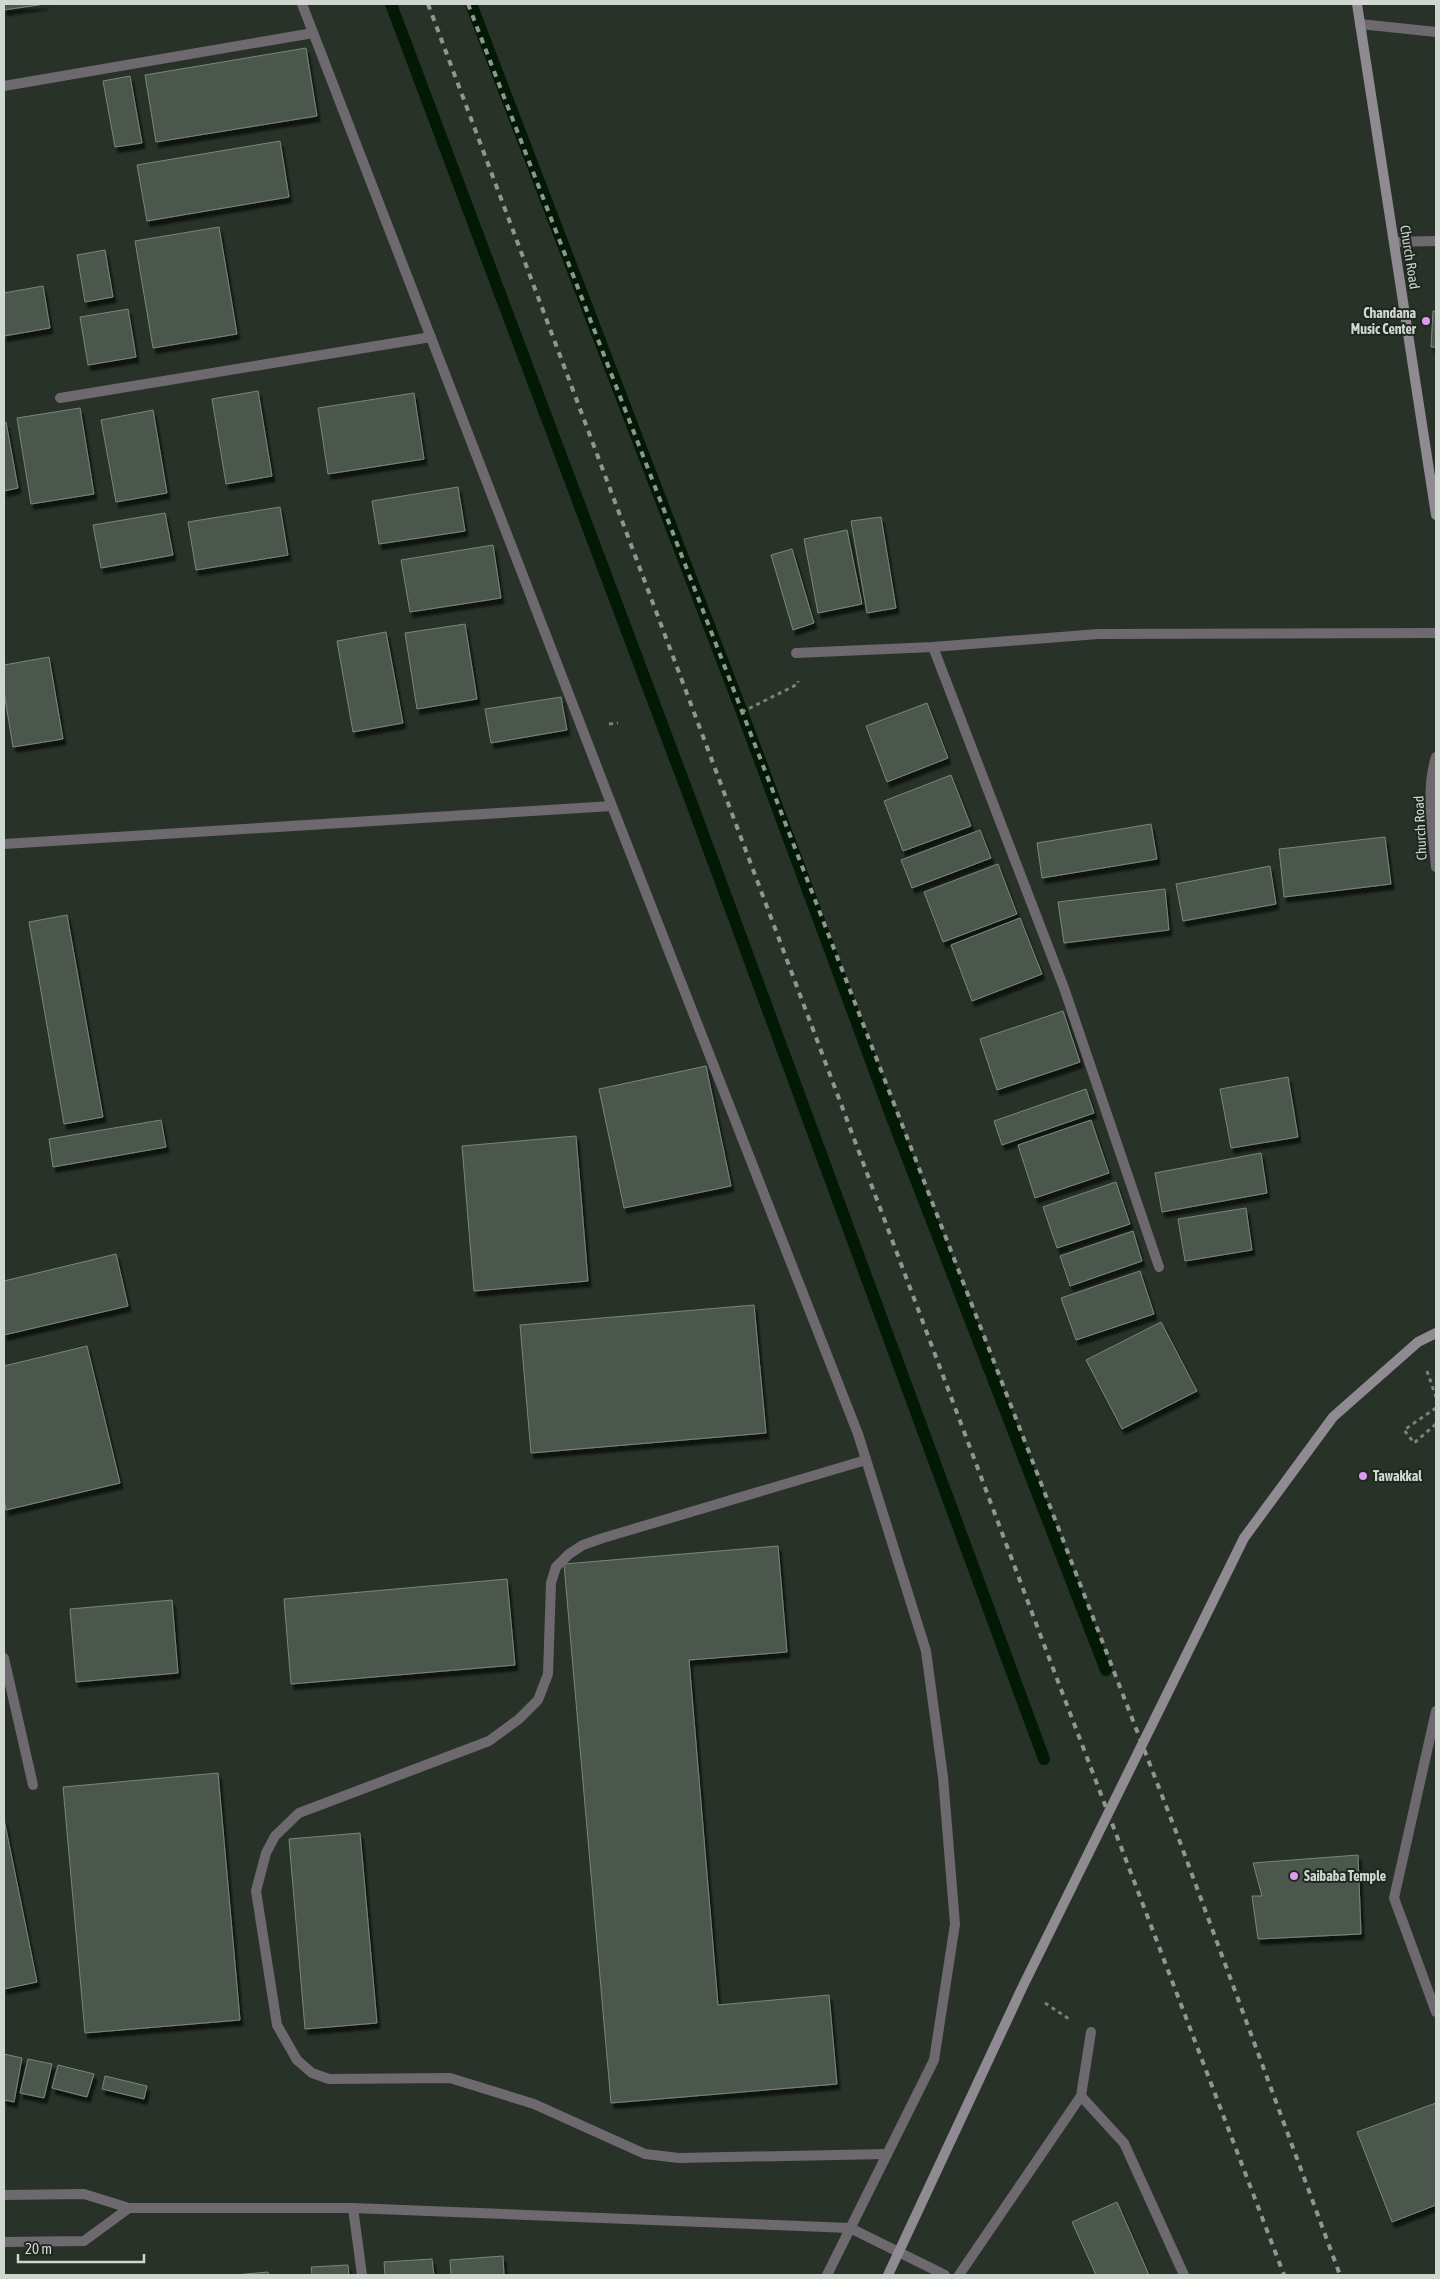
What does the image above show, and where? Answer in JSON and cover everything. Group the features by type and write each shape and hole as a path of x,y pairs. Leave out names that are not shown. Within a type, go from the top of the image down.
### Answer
{"main road":[{"name":"Church Road","path":"1357,4 1436,515"},
{"path":"888,2275 1022,1988 1244,1538 1333,1417 1418,1342 1436,1333"}],"street":[{"path":"302,4 612,806 847,1406 866,1460 926,1651 943,1777 954,1924 934,2060 827,2275"},
{"path":"1360,24 1436,32"},
{"path":"4,86 313,34"},
{"path":"1394,242 1436,241"},
{"path":"60,398 431,337"},
{"path":"796,653 933,647 1098,634 1436,633"},
{"path":"933,647 1064,988 1159,1267"},
{"name":"Church Road","path":"1436,757 1430,804 1436,867"},
{"path":"4,844 612,806"},
{"path":"866,1460 603,1538 583,1545 569,1554 556,1567 550,1583 548,1674 538,1700 519,1719 489,1741 299,1814 275,1836 266,1853 256,1891 277,2025 297,2060 312,2073 329,2079 450,2078 534,2104 645,2154 679,2158 887,2154"},
{"path":"4,1658 33,1785"},
{"path":"1436,1711 1394,1898 1436,2012"},
{"path":"959,2275 1081,2096 1091,2032"},
{"path":"1081,2096 1124,2143 1184,2275"},
{"path":"4,2194 84,2194 129,2208 353,2208 850,2228 945,2275"},
{"path":"4,2242 84,2241 129,2208"},
{"path":"353,2208 362,2275"}],"path":[{"path":"742,712 798,684 796,653"},
{"path":"1436,1408 1404,1430 1414,1443 1436,1424"},
{"path":"1022,1988 1091,2032"}],"building":[{"path":"4,4 45,4 4,10"},
{"path":"306,48 317,116 156,142 145,75"},
{"path":"130,76 142,143 115,147 103,81"},
{"path":"280,141 289,197 147,221 137,165"},
{"path":"219,227 237,334 153,348 135,241"},
{"path":"105,250 113,297 85,302 77,255"},
{"path":"43,286 50,328 4,336 4,293"},
{"path":"128,309 136,357 88,365 80,317"},
{"path":"1433,311 1436,311 1436,347 1431,347"},
{"path":"258,391 272,476 226,484 212,399"},
{"path":"414,393 424,459 328,474 318,408"},
{"path":"80,408 94,494 31,504 17,418"},
{"path":"153,410 167,493 116,502 101,420"},
{"path":"6,422 18,488 4,491 4,423"},
{"path":"458,487 465,531 379,544 372,501"},
{"path":"280,507 288,555 196,570 188,522"},
{"path":"165,513 173,555 101,568 93,525"},
{"path":"881,517 896,608 867,613 851,521"},
{"path":"847,530 862,604 818,613 804,539"},
{"path":"493,545 501,598 410,612 401,560"},
{"path":"792,549 814,623 793,630 771,555"},
{"path":"465,624 477,699 417,709 405,633"},
{"path":"386,632 403,723 353,732 337,641"},
{"path":"49,657 63,739 13,747 4,692 4,665"},
{"path":"561,697 567,730 491,743 485,709"},
{"path":"927,703 948,758 887,782 866,726"},
{"path":"951,775 971,826 903,851 884,801"},
{"path":"1151,824 1157,859 1042,878 1037,843"},
{"path":"980,830 991,858 912,888 901,860"},
{"path":"1385,837 1391,884 1284,897 1279,849"},
{"path":"998,864 1017,914 943,942 924,892"},
{"path":"1270,866 1276,904 1183,921 1176,884"},
{"path":"1165,889 1169,930 1064,943 1058,902"},
{"path":"67,915 103,1117 64,1124 29,922"},
{"path":"1020,918 1042,974 972,1001 951,945"},
{"path":"1063,1011 1080,1062 997,1090 980,1039"},
{"path":"706,1066 731,1186 624,1208 599,1089"},
{"path":"1288,1077 1298,1137 1231,1148 1220,1089"},
{"path":"1086,1089 1094,1113 1002,1145 994,1121"},
{"path":"161,1120 166,1147 53,1167 49,1139"},
{"path":"1091,1120 1109,1173 1035,1198 1018,1145"},
{"path":"576,1136 588,1281 474,1291 462,1146"},
{"path":"1261,1153 1267,1193 1162,1212 1155,1173"},
{"path":"1116,1182 1130,1224 1057,1248 1043,1207"},
{"path":"1246,1208 1252,1250 1185,1261 1178,1219"},
{"path":"1133,1231 1142,1261 1070,1286 1060,1256"},
{"path":"116,1254 128,1306 4,1335 4,1281"},
{"path":"1140,1271 1154,1314 1076,1340 1061,1298"},
{"path":"754,1305 766,1433 531,1453 520,1325"},
{"path":"1161,1322 1197,1391 1122,1429 1086,1360"},
{"path":"87,1346 120,1483 6,1510 4,1500 4,1366"},
{"path":"778,1546 787,1652 689,1660 718,2005 829,1995 837,2084 611,2103 564,1564"},
{"path":"507,1579 515,1665 291,1684 284,1599"},
{"path":"172,1600 178,1673 76,1682 70,1609"},
{"path":"218,1773 240,2020 85,2033 63,1787"},
{"path":"4,1819 37,1982 4,1989"},
{"path":"360,1833 377,2023 305,2029 289,1839"},
{"path":"1358,1855 1361,1934 1258,1939 1252,1896 1262,1896 1253,1863"},
{"path":"4,2054 22,2058 14,2102 4,2100"},
{"path":"28,2059 52,2064 44,2098 20,2093"},
{"path":"58,2065 94,2074 87,2097 52,2088"},
{"path":"105,2076 147,2086 144,2099 102,2089"},
{"path":"1436,2103 1436,2205 1392,2222 1357,2132"},
{"path":"1117,2202 1149,2275 1096,2275 1072,2222"},
{"path":"503,2256 504,2275 451,2275 450,2260"},
{"path":"432,2259 434,2275 385,2275 384,2262"},
{"path":"348,2265 349,2275 312,2275 311,2267"},
{"path":"268,2272 269,2275 235,2275"}],"waterway":[{"path":"391,4 692,804 1044,1759"},
{"path":"471,4 742,712 894,1123 1106,1670"}],"railway":[{"path":"428,4 1043,1642 1284,2275"},
{"path":"468,4 1180,1842 1340,2275"}],"place":[{"name":"Chandana Music Center","path":"1426,321"},
{"name":"Tawakkal","path":"1363,1476"},
{"name":"Saibaba Temple","path":"1294,1876"}]}
